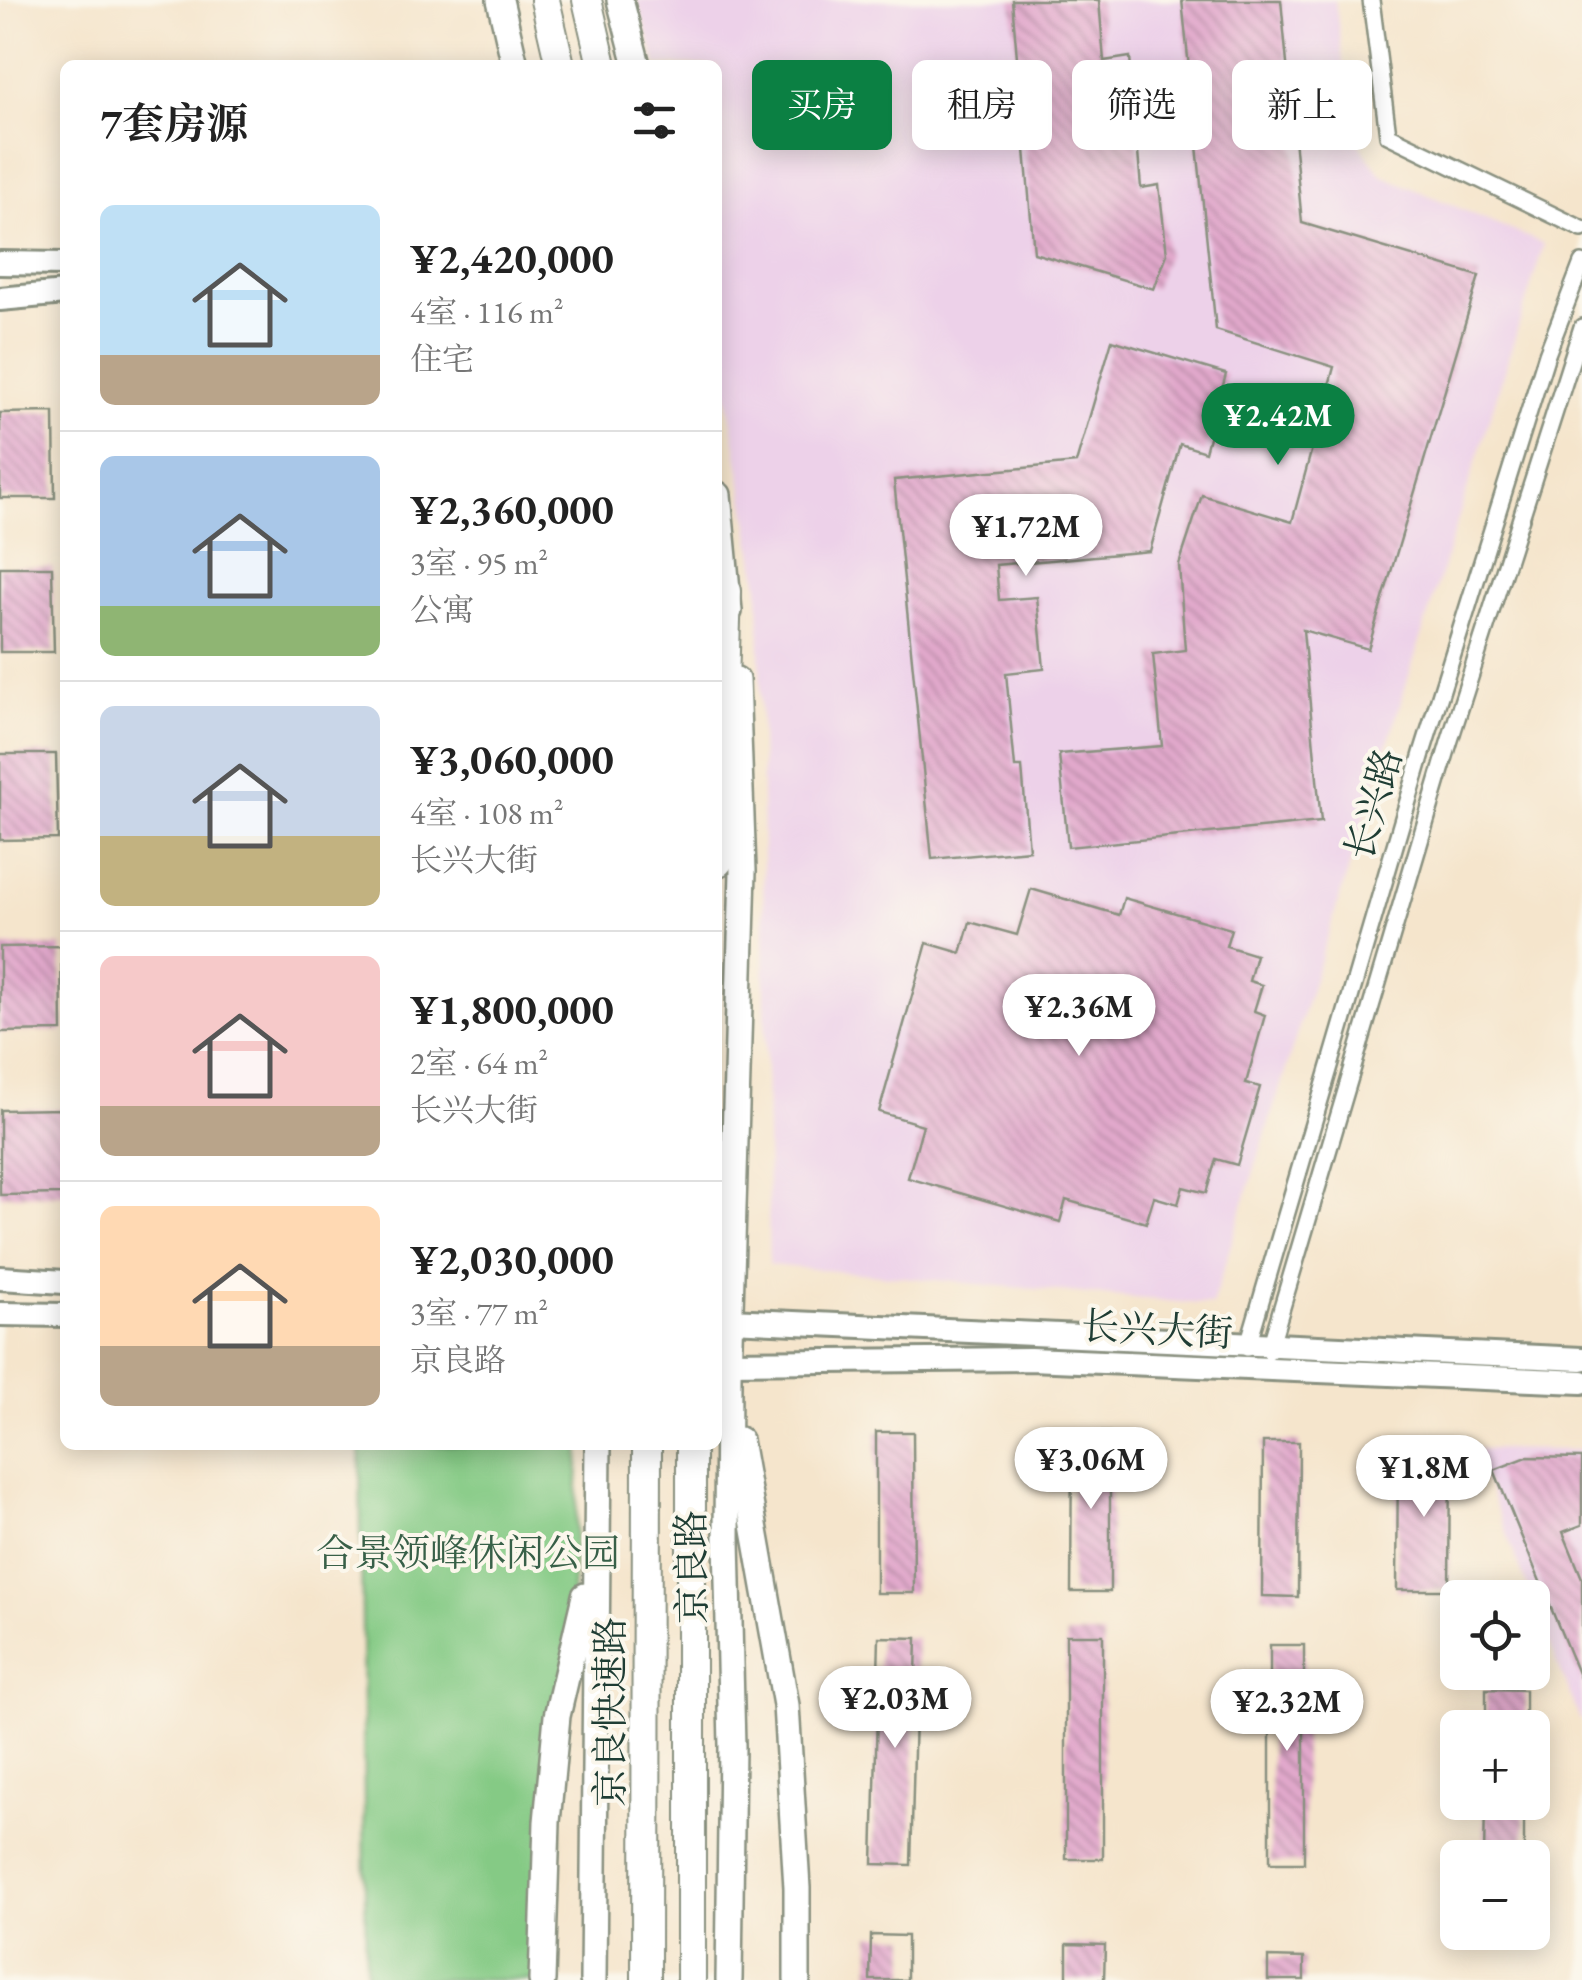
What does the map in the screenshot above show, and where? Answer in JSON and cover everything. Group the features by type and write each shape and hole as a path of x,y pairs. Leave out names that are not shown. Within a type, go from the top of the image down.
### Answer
{"highway":[{"path":"545,0 559,60"},
{"path":"587,0 601,60"},
{"path":"722,742 727,592"},
{"name":"京良快速路","path":"646,1980 647,1450"},
{"path":"691,1450 691,1980"}],"main road":[{"path":"500,0 514,60"},
{"path":"620,0 636,60"},
{"name":"京良路","path":"722,538 735,668 744,871 728,1369 732,1746 729,1980"},
{"path":"728,1369 786,1704 798,1888 797,1980"},
{"path":"593,1980 598,1450"},
{"path":"542,1980 547,1822 557,1716 582,1613 597,1527"}],"street":[{"path":"1371,0 1388,135 1582,229"},
{"path":"0,262 60,264"},
{"name":"长兴路","path":"1257,1358 1429,732 1547,354 1582,263"},
{"path":"0,298 60,293"},
{"name":"长兴路","path":"1257,1358 1448,742 1582,327"},
{"path":"0,1278 60,1282"},
{"path":"0,1314 60,1315"},
{"name":"长兴大街","path":"729,1320 1582,1382"},
{"name":"长兴大街","path":"728,1369 969,1358 1582,1359"}],"shaded area":[{"path":"637,0 1335,0 1343,60 1232,60 1232,150 1364,150 1381,175 1544,244 1212,1305 769,1265 759,587 722,363 722,60 655,60"},
{"path":"1473,1449 1582,1450 1582,1720 1550,1644 1550,1580 1525,1580"}],"green space":[{"name":"合景领峰休闲公园","path":"360,1450 580,1450 552,1980 366,1980"}],"building":[{"path":"1012,0 1099,0 1104,60 1072,60 1072,150 1138,150 1141,188 1159,185 1167,254 1154,289 1034,253 1025,150 1052,150 1052,60 1017,60"},
{"path":"1182,0 1281,0 1287,60 1232,60 1232,150 1295,150 1302,223 1479,276 1368,649 1303,630 1321,822 1068,847 1059,754 1162,746 1153,654 1185,650 1179,565 1202,495 1292,522 1334,367 1216,330 1197,150 1212,150 1212,60 1188,60"},
{"path":"1112,340 1226,374 1205,452 1180,444 1150,551 996,565 999,600 1037,597 1044,669 1006,673 1015,767 1022,767 1029,850 932,859 894,480 1076,463"},
{"path":"54,412 55,498 0,498 0,413"},
{"path":"0,567 52,567 54,652 0,652"},
{"path":"0,754 56,754 58,839 0,840"},
{"path":"1031,889 1119,915 1124,898 1231,929 1226,946 1256,955 1249,981 1262,985 1254,1011 1265,1015 1246,1083 1260,1087 1237,1165 1216,1159 1206,1193 1183,1187 1178,1204 1154,1197 1146,1223 1066,1200 1060,1222 908,1178 923,1125 879,1112 927,943 961,953 970,922 1017,935"},
{"path":"60,946 60,1031 0,1032 0,947"},
{"path":"60,1109 60,1194 0,1195 0,1110"},
{"path":"876,1432 913,1432 914,1593 876,1593"},
{"path":"1072,1432 1110,1432 1110,1592 1071,1592"},
{"path":"1263,1442 1299,1442 1298,1597 1262,1596"},
{"path":"1398,1449 1450,1449 1449,1580 1440,1580 1440,1590 1397,1590"},
{"path":"1527,1457 1582,1458 1582,1525 1563,1532 1582,1578 1582,1683 1550,1606 1550,1580 1539,1580 1494,1470"},
{"path":"1066,1635 1103,1635 1103,1859 1066,1859"},
{"path":"879,1637 917,1638 911,1865 873,1864"},
{"path":"1270,1645 1304,1645 1304,1863 1270,1863"},
{"path":"1486,1690 1525,1690 1525,1710 1486,1710"},
{"path":"1485,1820 1524,1820 1524,1840 1484,1840"},
{"path":"871,1935 907,1936 907,1980 870,1980"},
{"path":"1067,1944 1105,1945 1104,1980 1067,1980"},
{"path":"1268,1957 1304,1958 1304,1980 1268,1980"}]}
